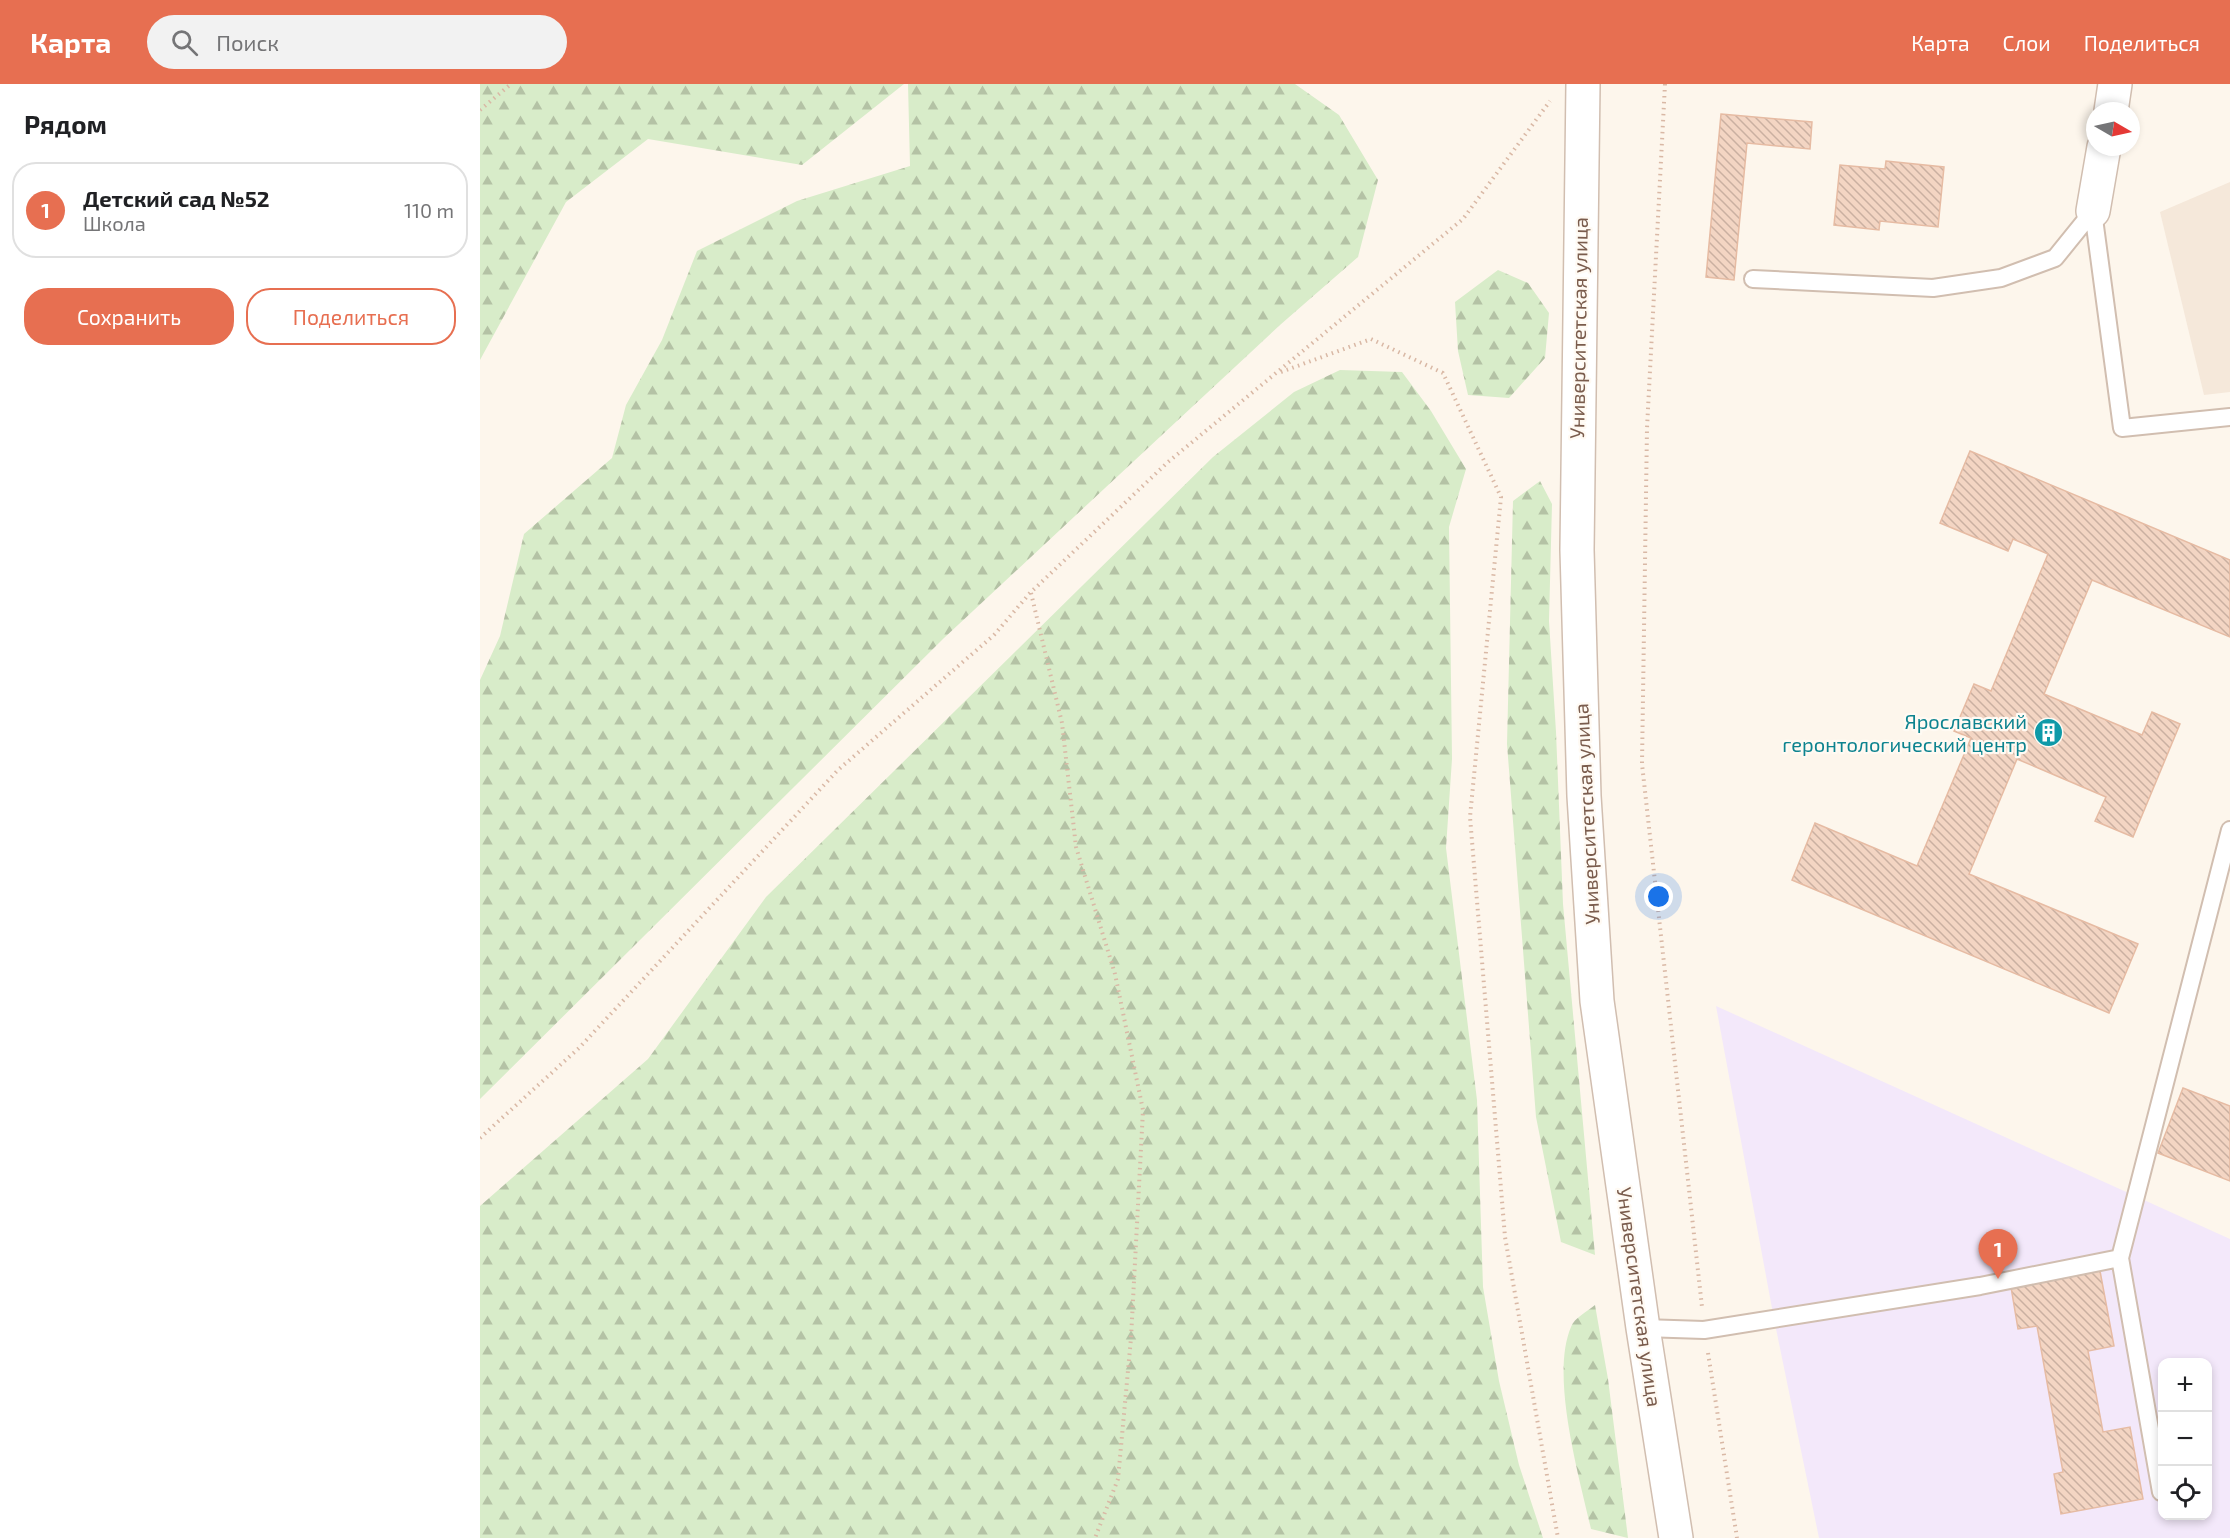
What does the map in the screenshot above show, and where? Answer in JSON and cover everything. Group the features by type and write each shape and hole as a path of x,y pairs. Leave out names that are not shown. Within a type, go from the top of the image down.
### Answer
{"street":[{"name":"Университетская улица","path":"1583,84 1577,550 1584,796 1596,1001 1676,1538"},
{"path":"2112,102 2115,84"},
{"path":"2093,211 2102,156"}],"lane":[{"path":"1753,279 1933,288 2001,278 2055,258 2093,211"},
{"path":"2093,211 2122,428 2230,417"},
{"path":"2158,1475 2120,1258 2230,830"},
{"path":"1643,1328 1704,1330 1980,1286 2120,1258"}],"path":[{"path":"480,110 511,84"},
{"path":"1665,84 1647,428 1642,764 1704,1330 1737,1538"},
{"path":"480,1138 579,1048 838,770 994,635 1030,593 1168,462 1463,219 1551,99"},
{"path":"1277,373 1371,339 1443,373 1501,497 1470,817 1505,1237 1558,1538"},
{"path":"1030,593 1062,723 1076,847 1115,974 1143,1110 1131,1338 1118,1479 1095,1538"}],"shaded area":[{"path":"2230,182 2230,392 2204,395 2160,212"},
{"path":"1716,1006 2230,1239 2230,1538 1819,1538 1774,1319"}],"green space":[{"path":"480,84 904,84 802,165 648,139 566,202 480,360"},
{"path":"908,84 1295,84 1339,115 1378,180 1358,257 1280,325 944,638 480,1099 480,680 500,636 524,534 612,458 626,405 662,340 697,251 797,201 910,166"},
{"path":"1498,270 1528,283 1549,313 1545,358 1509,398 1468,395 1458,351 1455,302"},
{"path":"1340,370 1402,372 1431,411 1466,469 1449,527 1452,759 1446,848 1477,1100 1483,1287 1499,1381 1519,1465 1543,1538 480,1538 480,1206 648,1059 766,897 1213,457 1294,392"},
{"path":"1540,481 1552,504 1549,621 1563,904 1595,1255 1561,1242 1536,1117 1507,744 1513,501"},
{"path":"1595,1305 1608,1379 1628,1538 1591,1529 1569,1427 1565,1398 1565,1348 1573,1324"}],"building":[{"path":"1721,114 1812,122 1810,149 1747,143 1734,280 1706,277"},
{"path":"1886,161 1944,167 1938,227 1880,221 1879,230 1834,225 1840,165 1885,169"},
{"name":"Ярославский геронтологический центр","path":"1970,451 2230,560 2230,637 2092,580 2044,694 2142,735 2152,712 2180,724 2133,837 2095,821 2106,797 2017,759 1969,874 2138,944 2109,1013 1792,880 1815,823 1917,866 1971,738 1954,731 1974,684 1991,691 2048,554 2013,539 2008,551 1940,523"},
{"path":"2183,1088 2230,1106 2230,1181 2158,1153"},
{"path":"2100,1271 2114,1346 2088,1351 2103,1432 2130,1427 2143,1499 2061,1514 2054,1474 2063,1472 2037,1326 2018,1329 2011,1287"}],"place":[{"name":"Ярославский геронтологический центр","path":"2048,733"},
{"name":"Детский сад №52","path":"1998,1279"}]}
